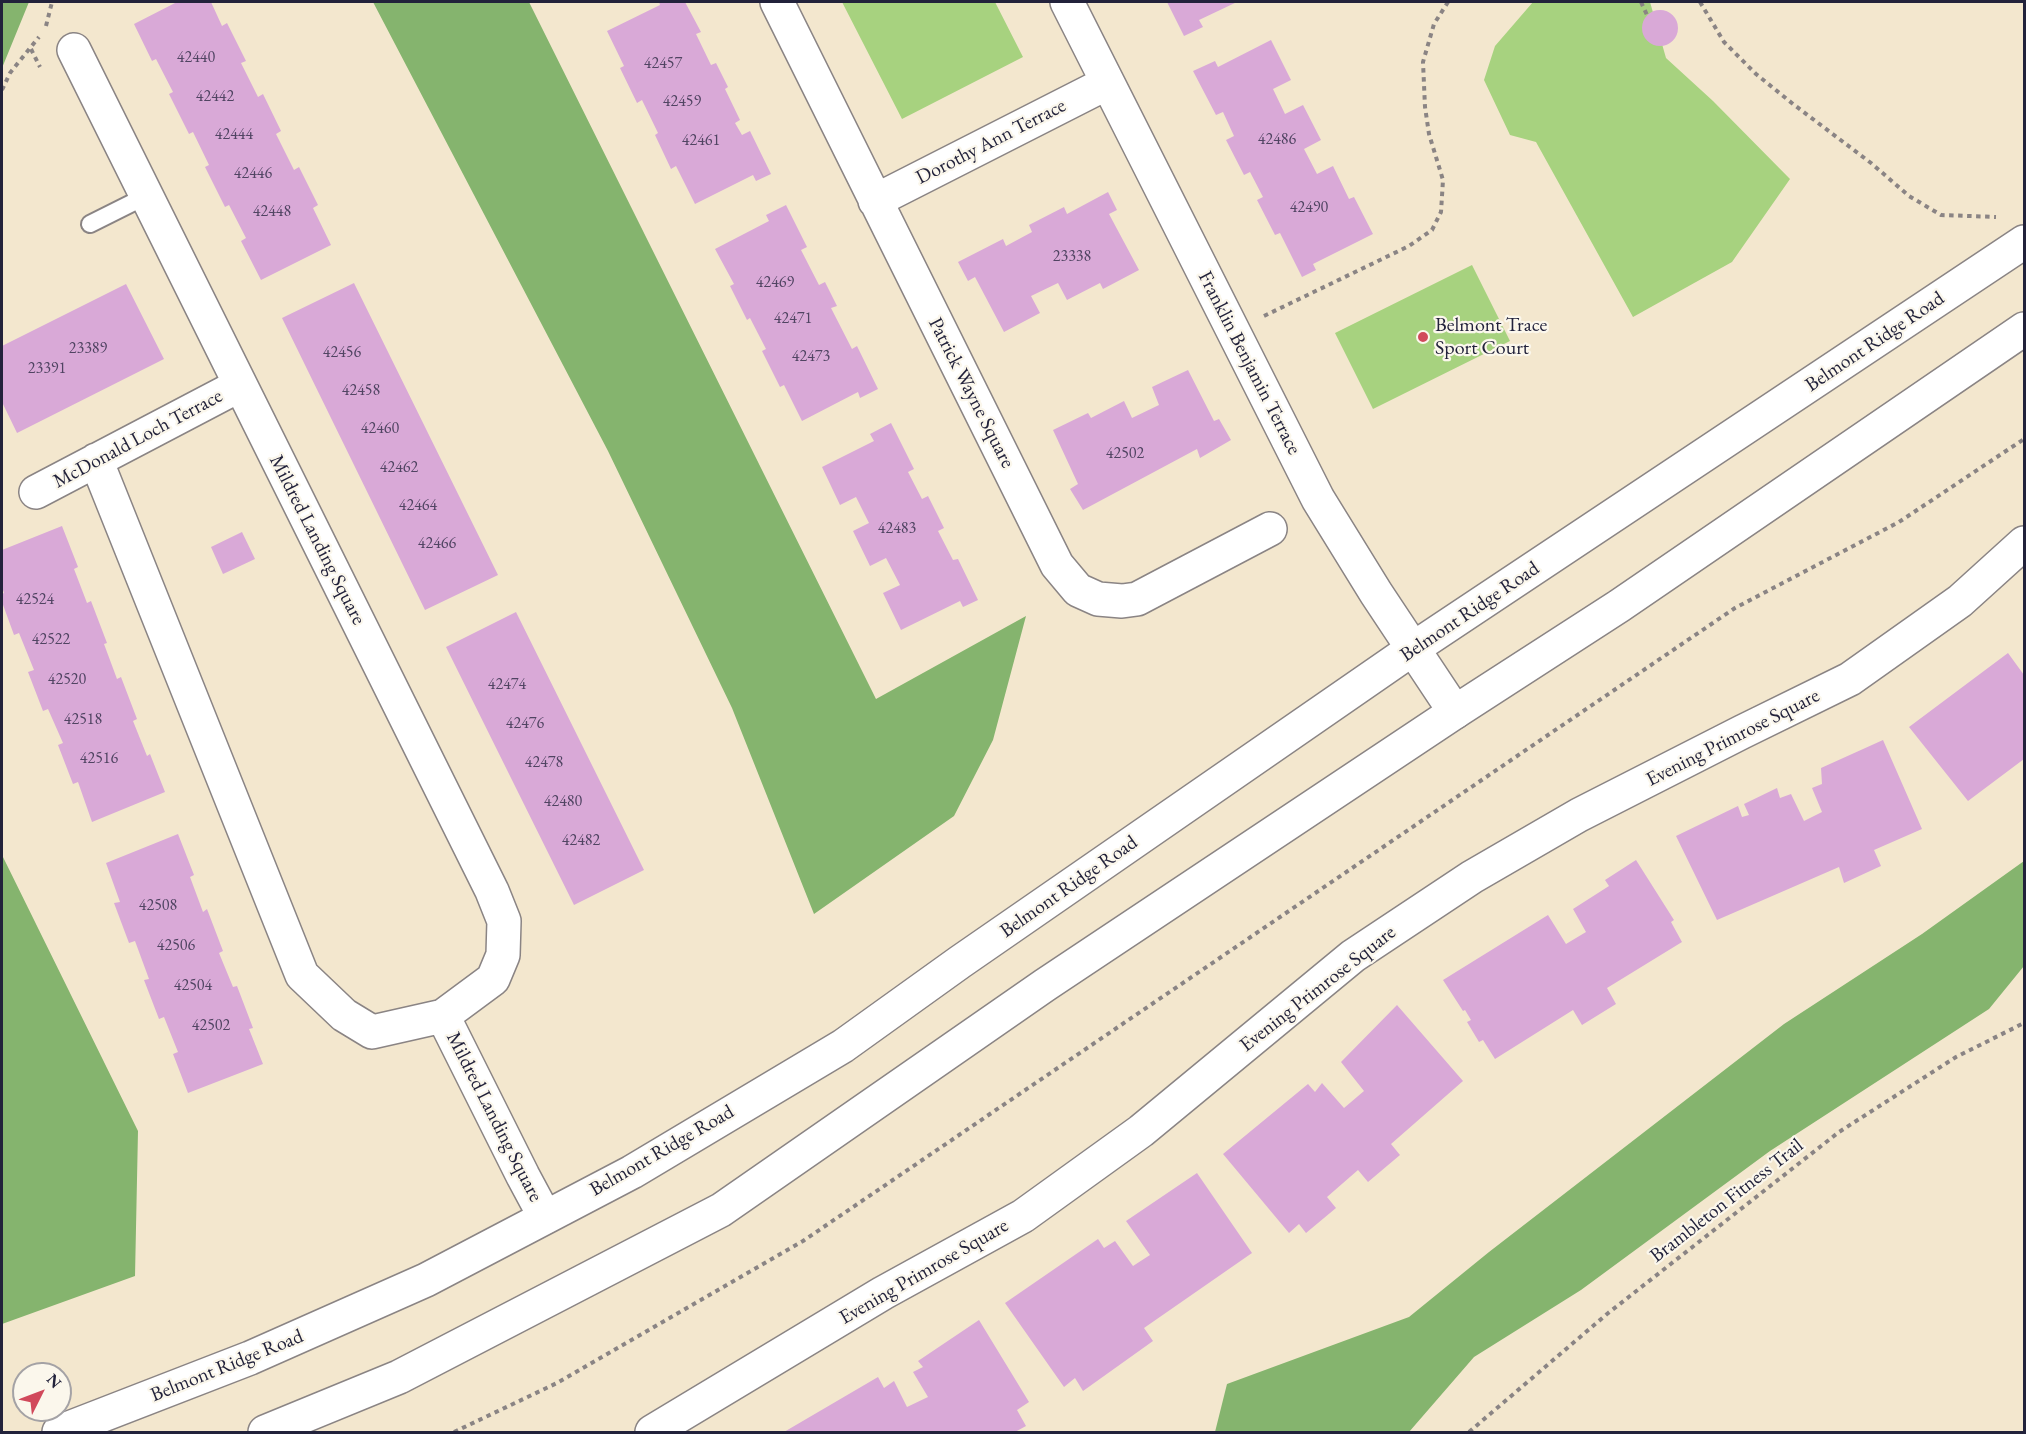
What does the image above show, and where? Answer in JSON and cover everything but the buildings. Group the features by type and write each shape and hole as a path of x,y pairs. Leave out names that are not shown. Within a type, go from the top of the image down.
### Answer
{"street":[{"name":"Patrick Wayne Square","path":"777,2 1057,565 1077,590 1098,599 1122,601 1137,599 1270,529"},
{"name":"Franklin Benjamin Terrace","path":"1066,2 1318,499 1376,593 1455,712"},
{"name":"Mildred Landing Square","path":"74,50 492,891 504,921 503,955 493,979 443,1016 372,1032 344,1015 302,975 96,460"},
{"name":"Dorothy Ann Terrace","path":"875,201 1107,83"},
{"name":"Belmont Ridge Road","path":"59,1432 250,1358 426,1280 632,1172 843,1046 960,962 1414,648 2025,242"},
{"path":"265,1432 399,1377 721,1210 1045,985 1455,712 1619,606 2025,329"},
{"name":"McDonald Loch Terrace","path":"36,492 240,385"},
{"name":"Evening Primrose Square","path":"652,1432 883,1293 1023,1216 1141,1131 1373,943 1472,877 1579,815 1850,679 1960,601 2025,543"},
{"name":"Mildred Landing Square","path":"443,1016 546,1217"}],"lane":[{"path":"90,224 147,196"}],"path":[{"path":"2,90 10,73 45,29 52,2"},
{"path":"1234,331 1409,246 1432,230 1441,212 1443,180 1429,134 1423,62 1434,24 1448,2"},
{"path":"1641,2 1647,15"},
{"path":"1700,2 1724,42 1756,74 1871,163 1909,196 1941,215 2003,218"},
{"path":"454,1432 557,1383 803,1241 1735,608 1899,522 2025,439"},
{"name":"Brambleton Fitness Trail","path":"1468,1432 1607,1314 1839,1132 1956,1057 2025,1023"}],"green space":[{"path":"2,2 29,2 2,68"},
{"path":"373,2 529,2 876,699 1026,616 993,740 954,816 814,914 732,708 608,451"},
{"path":"842,2 995,2 1023,57 902,119"},
{"path":"1533,2 1650,2 1666,58 1713,101 1790,179 1732,262 1633,317 1536,142 1510,135 1484,80 1495,46"},
{"name":"Belmont Trace Sport Court","path":"1472,265 1510,341 1373,409 1335,333"},
{"path":"2,855 138,1131 135,1276 2,1324"},
{"path":"2024,861 2024,966 1989,1009 1770,1151 1581,1290 1474,1357 1409,1432 1215,1432 1227,1384 1409,1317 1489,1252 1784,1024 1922,934"}],"place":[{"name":"Belmont Trace Sport Court","path":"1423,337"}]}
